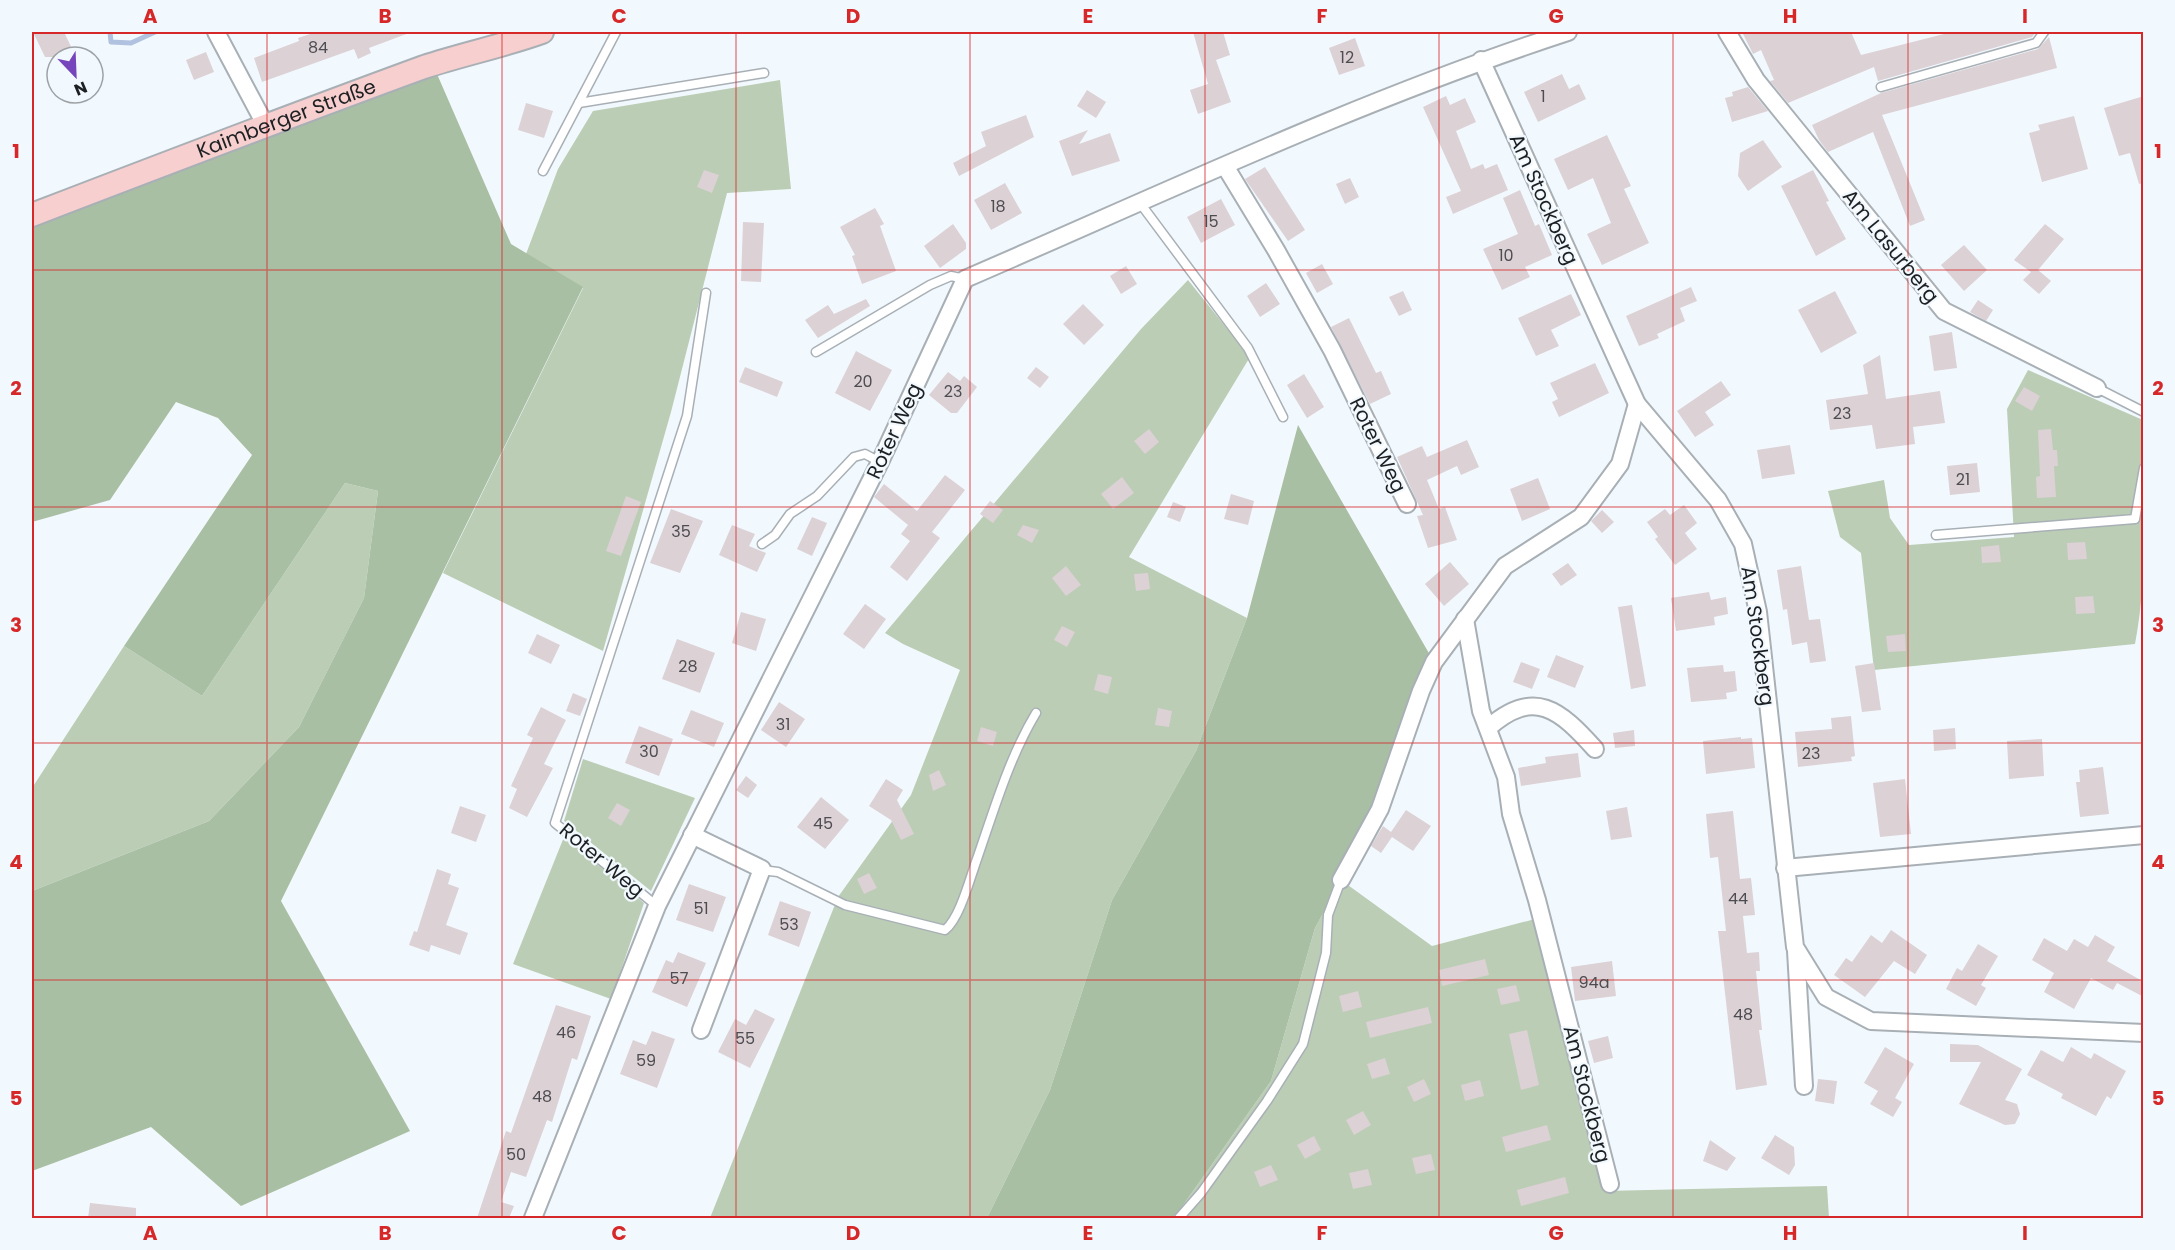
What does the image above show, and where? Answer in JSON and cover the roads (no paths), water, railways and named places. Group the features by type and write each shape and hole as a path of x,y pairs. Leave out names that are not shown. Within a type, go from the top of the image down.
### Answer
{"main road":[{"name":"Kaimberger Straße","path":"32,215 433,64 507,45 542,32"}],"street":[{"path":"216,32 266,126"},
{"path":"965,279 1225,166 1481,60 1568,32"},
{"name":"Am Lasurberg","path":"1727,32 1756,80 1944,311 2097,388"},
{"name":"Am Stockberg","path":"1481,60 1637,404 1718,500 1743,544 1758,612 1795,947 1804,1086"},
{"name":"Roter Weg","path":"1225,166 1276,250 1332,350 1407,504"},
{"name":"Roter Weg","path":"533,1218 657,906 880,462 965,279"},
{"path":"1341,880 1380,809 1421,691 1434,662 1505,566 1581,517 1620,464 1637,404"},
{"name":"Am Stockberg","path":"1465,619 1482,711 1506,777 1511,814 1537,900 1610,1184"},
{"path":"1488,728 1497,720 1518,710 1541,705 1556,711 1595,749"},
{"path":"692,835 761,870 700,1030"},
{"path":"1785,868 2144,835"},
{"name":"Am Stockberg","path":"1795,947 1826,997 1870,1021 2144,1032"}],"lane":[{"path":"543,171 616,32"},
{"path":"1881,87 2036,43 2044,32"},
{"path":"579,103 764,74"},
{"path":"1140,203 1248,348 1283,417"},
{"path":"816,352 930,285 951,276 965,279"},
{"name":"Roter Weg","path":"657,906 555,823 687,416 706,293"},
{"name":"Am Lasurberg","path":"2097,388 2144,412"},
{"path":"762,544 775,535 790,514 816,496 854,457 865,454 880,462"},
{"path":"1936,535 2135,519 2144,468"},
{"path":"761,870 778,872 845,905 945,930 951,925 966,890 1020,739 1036,713"},
{"path":"1179,1218 1201,1193 1267,1101 1303,1044 1326,953 1328,915 1341,880"}],"waterway":[{"path":"110,32 111,42 131,43 155,32"}]}
